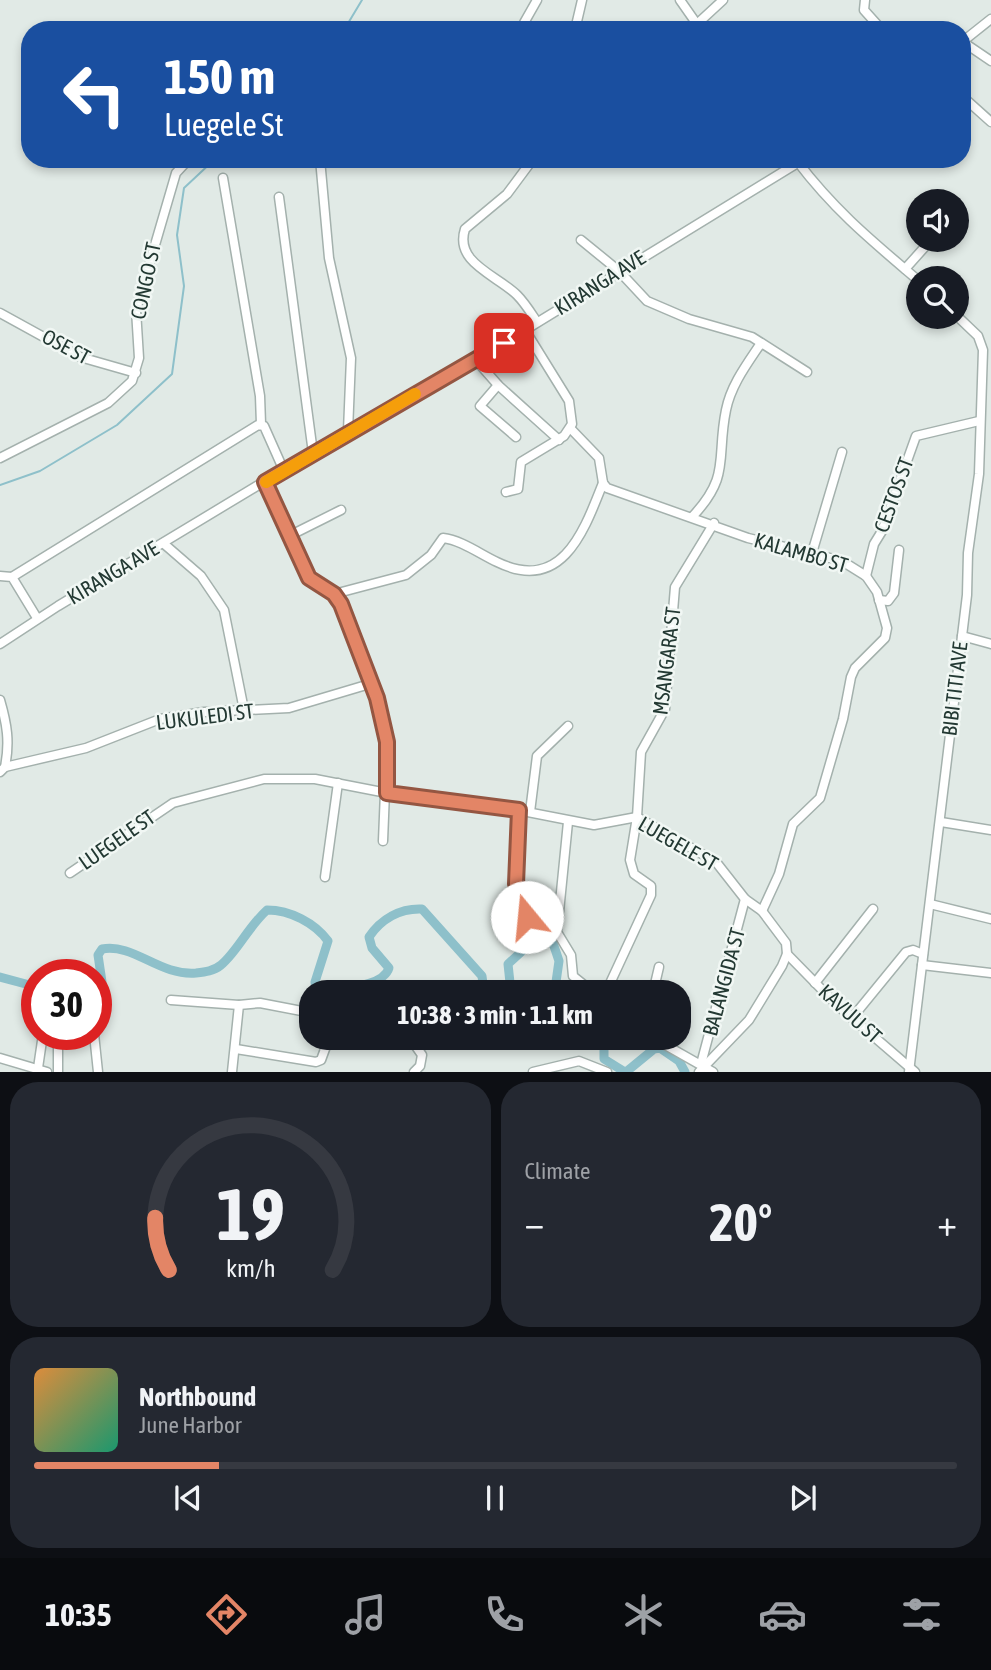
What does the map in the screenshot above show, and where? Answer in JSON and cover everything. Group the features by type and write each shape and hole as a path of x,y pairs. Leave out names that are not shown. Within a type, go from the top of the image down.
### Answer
{"street":[{"path":"525,21 537,0"},
{"path":"577,21 582,0"},
{"path":"680,0 695,21"},
{"path":"704,21 723,0"},
{"path":"865,0 864,10 874,21"},
{"path":"971,35 991,19"},
{"path":"971,47 991,61"},
{"path":"971,104 991,122"},
{"name":"CONGO ST","path":"136,373 139,358 136,310 176,173 181,168"},
{"path":"321,168 326,237 351,358 348,431"},
{"path":"526,168 507,194 465,229 462,246 474,262 516,293 537,322"},
{"name":"KIRANGA AVE","path":"0,644 37,618 348,431 476,360 788,168"},
{"path":"805,168 823,196 905,269 920,252"},
{"path":"223,178 260,396 261,424 284,471"},
{"path":"279,197 313,453"},
{"path":"581,240 619,271 647,301 662,309 747,335 807,372"},
{"name":"OSE ST","path":"0,313 80,357 136,373"},
{"name":"BIBI TITI AVE","path":"911,1070 979,474 979,421 988,344 969,327"},
{"path":"506,492 518,489 521,462 559,440 571,429 573,415 569,401 525,330"},
{"path":"693,516 714,492 721,462 726,409 736,382 761,343"},
{"path":"476,360 498,385 559,440"},
{"path":"0,458 108,403 136,373"},
{"path":"498,385 480,406 516,437"},
{"name":"CESTOS ST","path":"866,576 874,544 882,531 916,436 979,421"},
{"path":"0,576 12,577 232,438 261,424"},
{"path":"334,594 406,575 431,555 443,538 510,568 543,569 560,559 583,534 603,483 598,457 571,429"},
{"path":"812,553 831,480 842,452"},
{"path":"265,482 309,578 334,594 341,604 373,683 387,742 383,841"},
{"name":"KALAMBO ST","path":"603,483 612,490 714,523 748,538 842,561 866,576 879,600 887,628 885,638 851,677 843,719 820,798 793,824 779,874 762,911"},
{"path":"289,536 341,510"},
{"name":"MSANGARA ST","path":"612,980 651,895 652,886 639,879 631,868 641,752 662,720 665,709 675,587 714,523"},
{"path":"163,543 201,576 225,610 244,710"},
{"path":"879,600 888,601 894,593 899,550"},
{"path":"12,577 37,618"},
{"path":"962,636 991,644"},
{"name":"LUKULEDI ST","path":"2,769 86,748 160,719 289,708 373,683"},
{"path":"0,700 8,728 9,749 2,769"},
{"path":"530,812 537,756 568,726"},
{"name":"LUEGELE ST","path":"70,873 173,803 264,779 295,778 519,810 568,822 594,825 637,817 716,862 745,900 762,911 786,943 787,954"},
{"path":"325,877 338,783"},
{"path":"519,810 516,884 527,897 528,930"},
{"path":"568,822 557,932 571,955 573,976 578,980"},
{"path":"941,822 991,830"},
{"name":"BALANGIDA ST","path":"702,1067 745,900"},
{"path":"930,904 991,919"},
{"path":"815,983 873,909"},
{"path":"852,1018 906,952 913,950 923,954"},
{"path":"702,1067 749,1020 787,954"},
{"name":"KAVUU ST","path":"787,954 852,1018 911,1070"},
{"path":"922,965 991,973"},
{"path":"656,980 659,967"},
{"path":"171,1000 239,1005 260,1003 299,1010"},
{"path":"232,1072 239,1005"},
{"path":"236,1049 316,1062 321,1060 325,1050"},
{"path":"39,1069 41,1050"},
{"path":"58,1050 58,1072"},
{"path":"96,1050 98,1072"},
{"path":"414,1072 422,1060 417,1050"},
{"path":"674,1050 713,1072"},
{"path":"0,1058 39,1069"},
{"path":"533,1072 579,1061 588,1061 607,1072"},
{"path":"20,1072 39,1069"}],"waterway":[{"path":"349,21 362,0"},
{"path":"0,485 40,471 117,425 172,374 184,286 177,235 184,188 205,168"},
{"path":"377,980 389,968 372,948 369,937 379,925 392,916 414,909 422,909 482,976 482,980"},
{"path":"99,959 102,949 114,948 170,970 183,973 209,971 227,960 267,910 284,912 301,919 323,934 328,941 316,980"},
{"path":"510,980 508,964 531,943 543,939 553,943 559,961 556,980"},
{"path":"0,977 21,983"},
{"path":"626,1072 654,1049 660,1048 679,1061 685,1072"},
{"path":"604,1050 604,1059 625,1072"}],"slow traffic":[{"path":"266,482 348,431 415,394"}],"route":[{"path":"504,343 348,431 265,482 309,578 334,594 341,604 373,683 387,742 387,793 519,810 516,884 527,897 527,917"}]}
